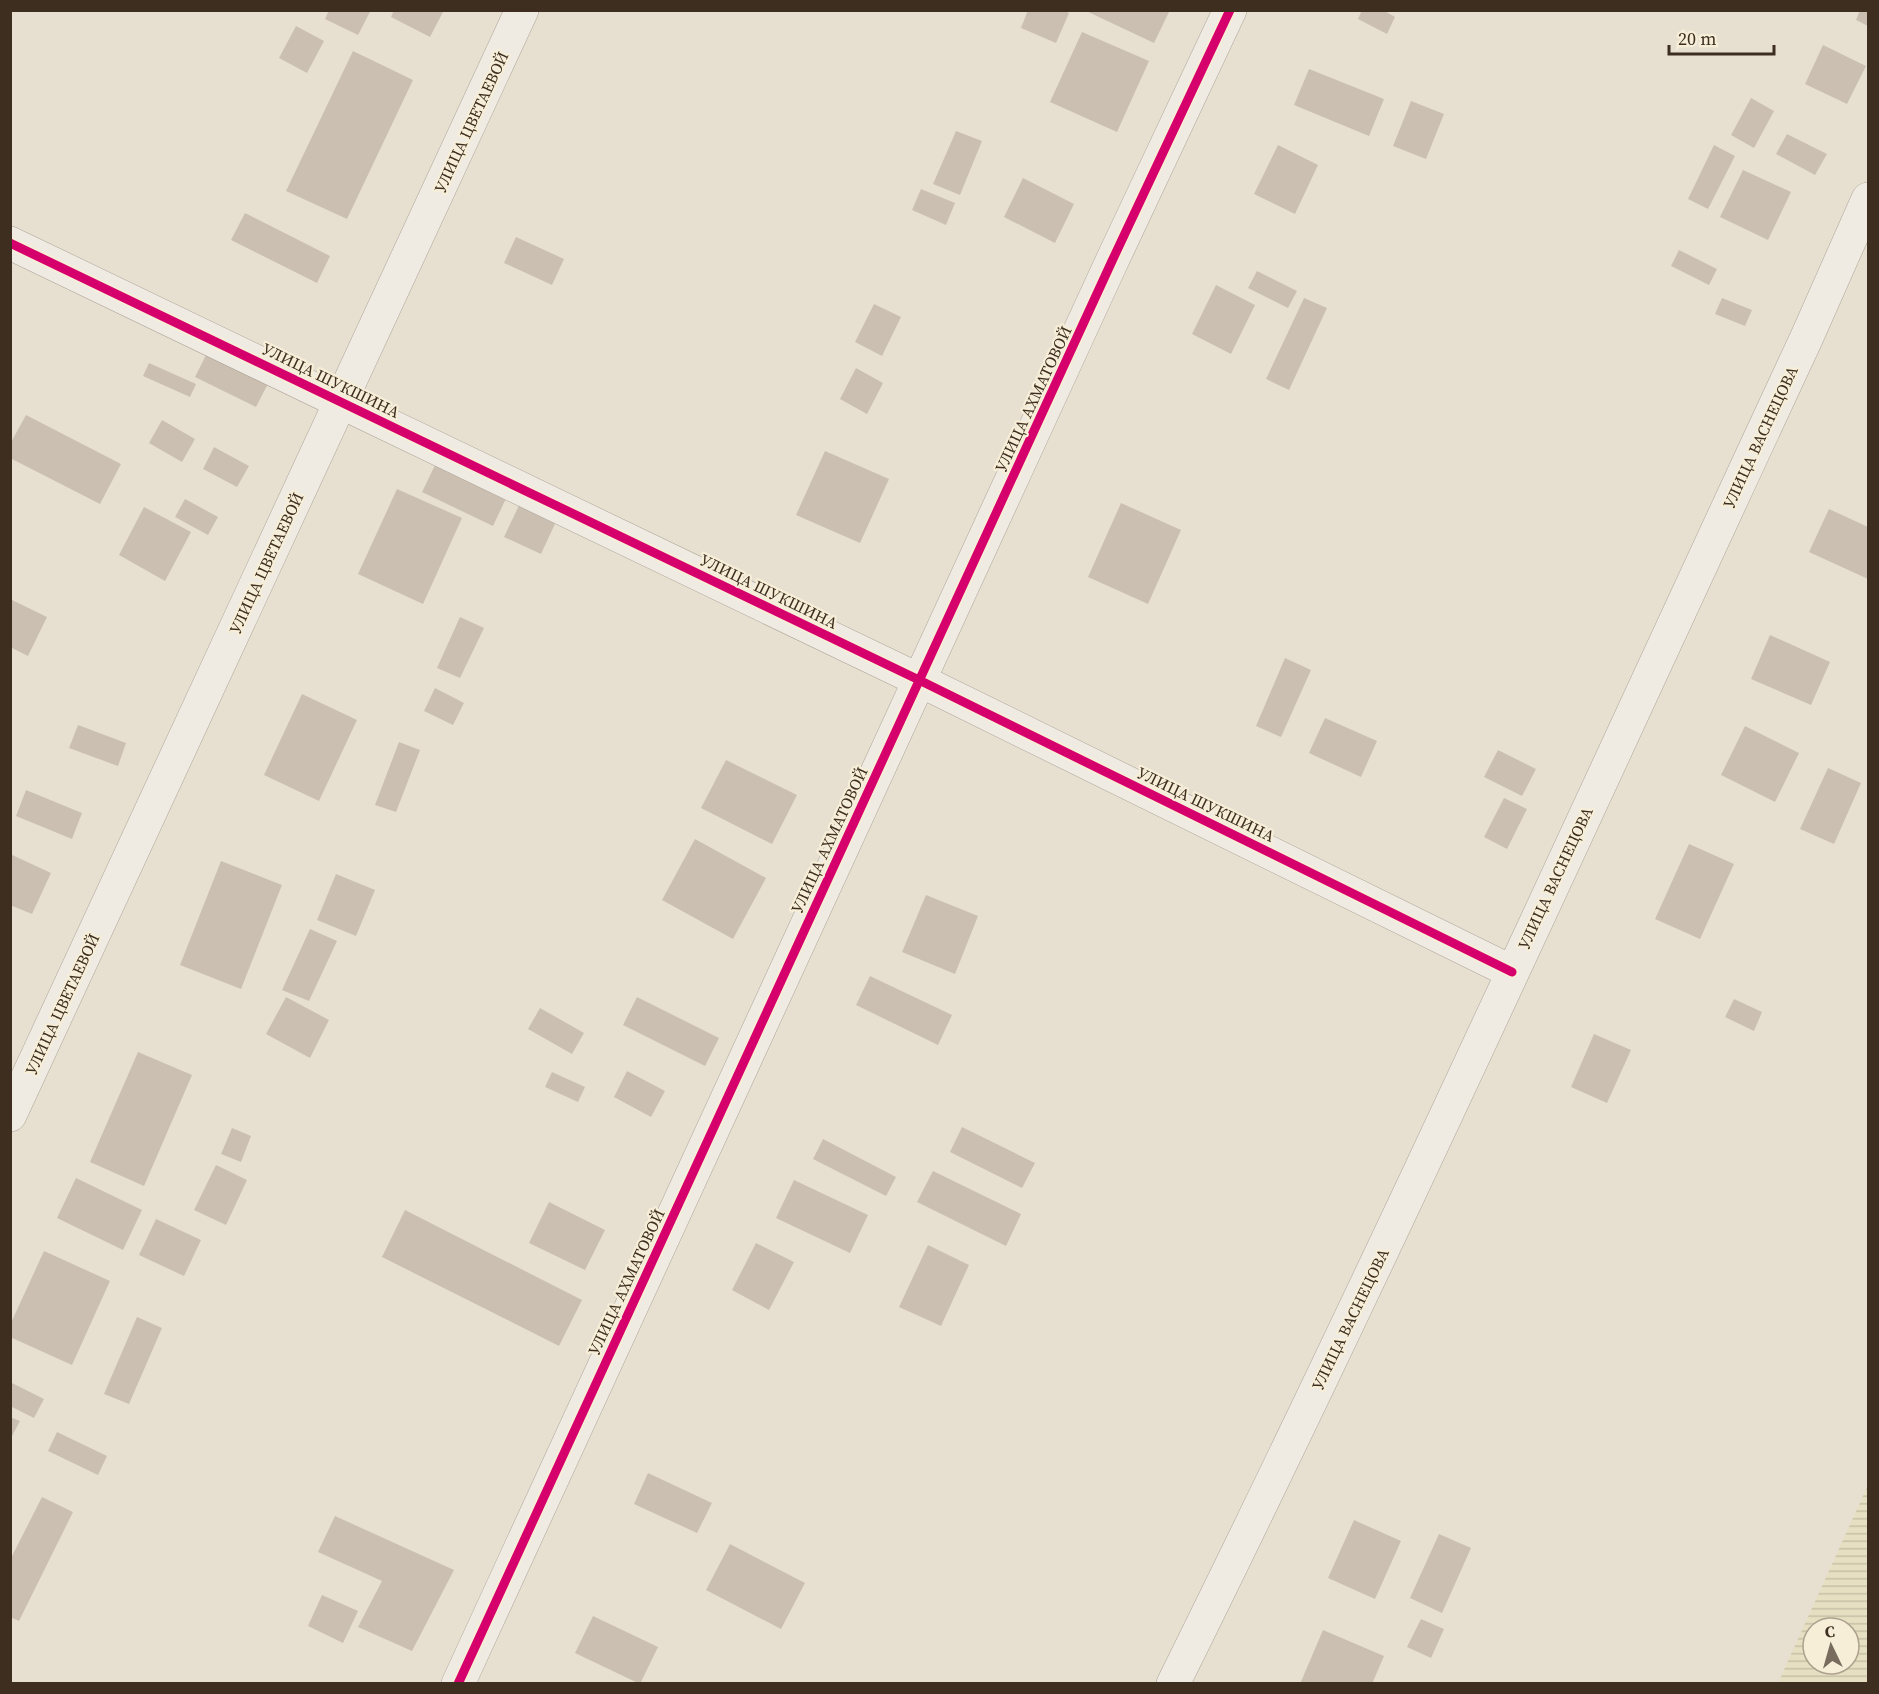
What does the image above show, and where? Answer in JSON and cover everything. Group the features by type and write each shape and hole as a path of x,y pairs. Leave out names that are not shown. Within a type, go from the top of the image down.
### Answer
{"street":[{"name":"УЛИЦА ЦВЕТАЕВОЙ","path":"10,1115 522,10"},
{"name":"УЛИЦА АХМАТОВОЙ","path":"458,1683 1230,10"},
{"name":"УЛИЦА ВАСНЕЦОВА","path":"1173,1683 1365,1286 1869,199"},
{"name":"УЛИЦА ШУКШИНА","path":"10,243 919,680 1512,972"}],"shaded area":[{"path":"1868,1485 1868,1683 1778,1683 1801,1632 1801,1676 1861,1676 1861,1616 1808,1616"}],"building":[{"path":"329,10 371,10 358,35 325,19"},
{"path":"394,10 444,10 430,37 391,17"},
{"path":"1028,10 1063,10 1069,13 1056,43 1021,28"},
{"path":"1084,10 1166,10 1169,12 1154,43"},
{"path":"1362,10 1383,10 1395,17 1387,34 1358,19"},
{"path":"1860,10 1868,10 1868,26 1856,20"},
{"path":"296,26 324,41 307,73 279,58"},
{"path":"1082,32 1149,61 1117,132 1050,102"},
{"path":"1823,45 1866,66 1847,104 1805,84"},
{"path":"353,51 413,80 347,219 286,191"},
{"path":"1309,69 1384,99 1369,136 1294,105"},
{"path":"1751,98 1774,111 1754,148 1731,135"},
{"path":"1411,101 1444,114 1426,159 1393,146"},
{"path":"956,131 982,141 960,195 933,184"},
{"path":"1787,134 1827,154 1815,175 1776,154"},
{"path":"1278,145 1318,165 1295,214 1254,194"},
{"path":"1714,145 1735,156 1708,209 1688,199"},
{"path":"1743,170 1791,192 1768,240 1720,217"},
{"path":"1023,178 1074,204 1055,243 1004,217"},
{"path":"921,189 955,203 946,225 912,210"},
{"path":"245,213 330,256 317,283 231,240"},
{"path":"516,237 564,259 552,285 504,263"},
{"path":"1679,250 1717,269 1709,285 1671,266"},
{"path":"1257,271 1297,291 1288,308 1248,288"},
{"path":"1216,285 1255,305 1231,354 1192,334"},
{"path":"1304,298 1327,308 1289,390 1266,379"},
{"path":"1722,298 1752,310 1745,326 1715,314"},
{"path":"874,304 901,317 882,356 855,342"},
{"path":"212,343 273,374 256,407 195,377"},
{"path":"149,363 196,384 190,397 143,376"},
{"path":"856,368 883,383 867,414 840,399"},
{"path":"26,415 121,464 100,504 10,458 10,444"},
{"path":"162,420 195,439 182,462 149,443"},
{"path":"214,447 249,466 237,487 203,469"},
{"path":"825,451 889,479 860,543 796,515"},
{"path":"440,455 511,488 493,526 422,492"},
{"path":"397,489 462,518 423,604 358,574"},
{"path":"523,497 560,513 541,554 504,537"},
{"path":"185,499 218,517 208,535 175,517"},
{"path":"1121,503 1181,530 1148,604 1088,577"},
{"path":"144,507 191,532 165,581 119,555"},
{"path":"1829,509 1868,527 1868,579 1809,552"},
{"path":"10,599 47,617 28,656 10,647"},
{"path":"460,617 484,628 460,678 437,668"},
{"path":"1770,635 1830,662 1811,705 1751,679"},
{"path":"1285,658 1311,670 1281,737 1256,726"},
{"path":"435,688 464,703 453,725 424,711"},
{"path":"302,694 357,720 319,801 264,775"},
{"path":"1325,718 1377,741 1361,777 1309,753"},
{"path":"78,725 126,743 118,766 69,748"},
{"path":"1745,726 1799,753 1775,802 1721,775"},
{"path":"399,742 420,750 396,812 375,805"},
{"path":"1498,750 1536,769 1522,796 1484,777"},
{"path":"726,760 797,795 772,844 701,808"},
{"path":"1828,768 1861,783 1834,844 1800,829"},
{"path":"26,790 82,813 72,839 16,816"},
{"path":"1504,798 1527,809 1507,849 1484,837"},
{"path":"695,839 766,878 733,939 662,900"},
{"path":"1689,844 1734,864 1700,939 1655,919"},
{"path":"10,854 51,873 32,914 10,905"},
{"path":"221,861 282,885 241,989 180,965"},
{"path":"336,874 375,890 356,936 317,920"},
{"path":"926,895 978,916 955,974 902,952"},
{"path":"310,929 337,941 309,1001 282,990"},
{"path":"870,976 952,1015 938,1045 856,1005"},
{"path":"286,997 329,1020 310,1058 266,1034"},
{"path":"637,997 719,1038 705,1066 623,1025"},
{"path":"1734,999 1762,1012 1754,1031 1725,1017"},
{"path":"540,1008 584,1033 572,1054 528,1029"},
{"path":"1594,1034 1631,1050 1607,1103 1571,1087"},
{"path":"138,1052 192,1075 144,1186 90,1162"},
{"path":"627,1071 665,1091 651,1117 614,1097"},
{"path":"552,1072 585,1087 578,1102 545,1087"},
{"path":"962,1127 1035,1163 1022,1188 950,1152"},
{"path":"232,1128 251,1136 241,1162 221,1154"},
{"path":"823,1139 896,1177 886,1196 813,1159"},
{"path":"216,1165 247,1180 226,1225 194,1210"},
{"path":"933,1171 1021,1214 1006,1246 917,1202"},
{"path":"76,1178 142,1210 123,1250 57,1218"},
{"path":"794,1180 868,1215 850,1253 776,1218"},
{"path":"549,1202 605,1230 585,1270 529,1243"},
{"path":"405,1210 582,1300 559,1346 382,1257"},
{"path":"156,1219 201,1240 184,1276 139,1255"},
{"path":"756,1243 794,1262 769,1310 732,1290"},
{"path":"928,1245 969,1265 941,1326 899,1307"},
{"path":"44,1251 110,1281 72,1365 10,1337 10,1325"},
{"path":"137,1317 162,1328 129,1404 104,1394"},
{"path":"10,1382 44,1399 34,1418 10,1406"},
{"path":"10,1417 20,1421 10,1440"},
{"path":"57,1432 107,1456 98,1475 48,1451"},
{"path":"648,1473 712,1503 697,1533 634,1504"},
{"path":"42,1497 73,1512 19,1621 10,1617 10,1560"},
{"path":"335,1516 454,1570 412,1651 358,1627 382,1581 318,1552"},
{"path":"1354,1520 1401,1541 1375,1599 1328,1578"},
{"path":"1439,1534 1471,1548 1442,1613 1410,1598"},
{"path":"730,1544 805,1583 781,1629 706,1590"},
{"path":"322,1595 358,1611 343,1643 308,1626"},
{"path":"593,1616 658,1647 640,1684 575,1653"},
{"path":"1421,1619 1444,1629 1431,1658 1407,1647"},
{"path":"1323,1630 1384,1656 1372,1684 1300,1684"}],"cycle path":[{"path":"458,1684 1112,261 1230,10"},
{"path":"10,243 919,680 1512,972"}]}
